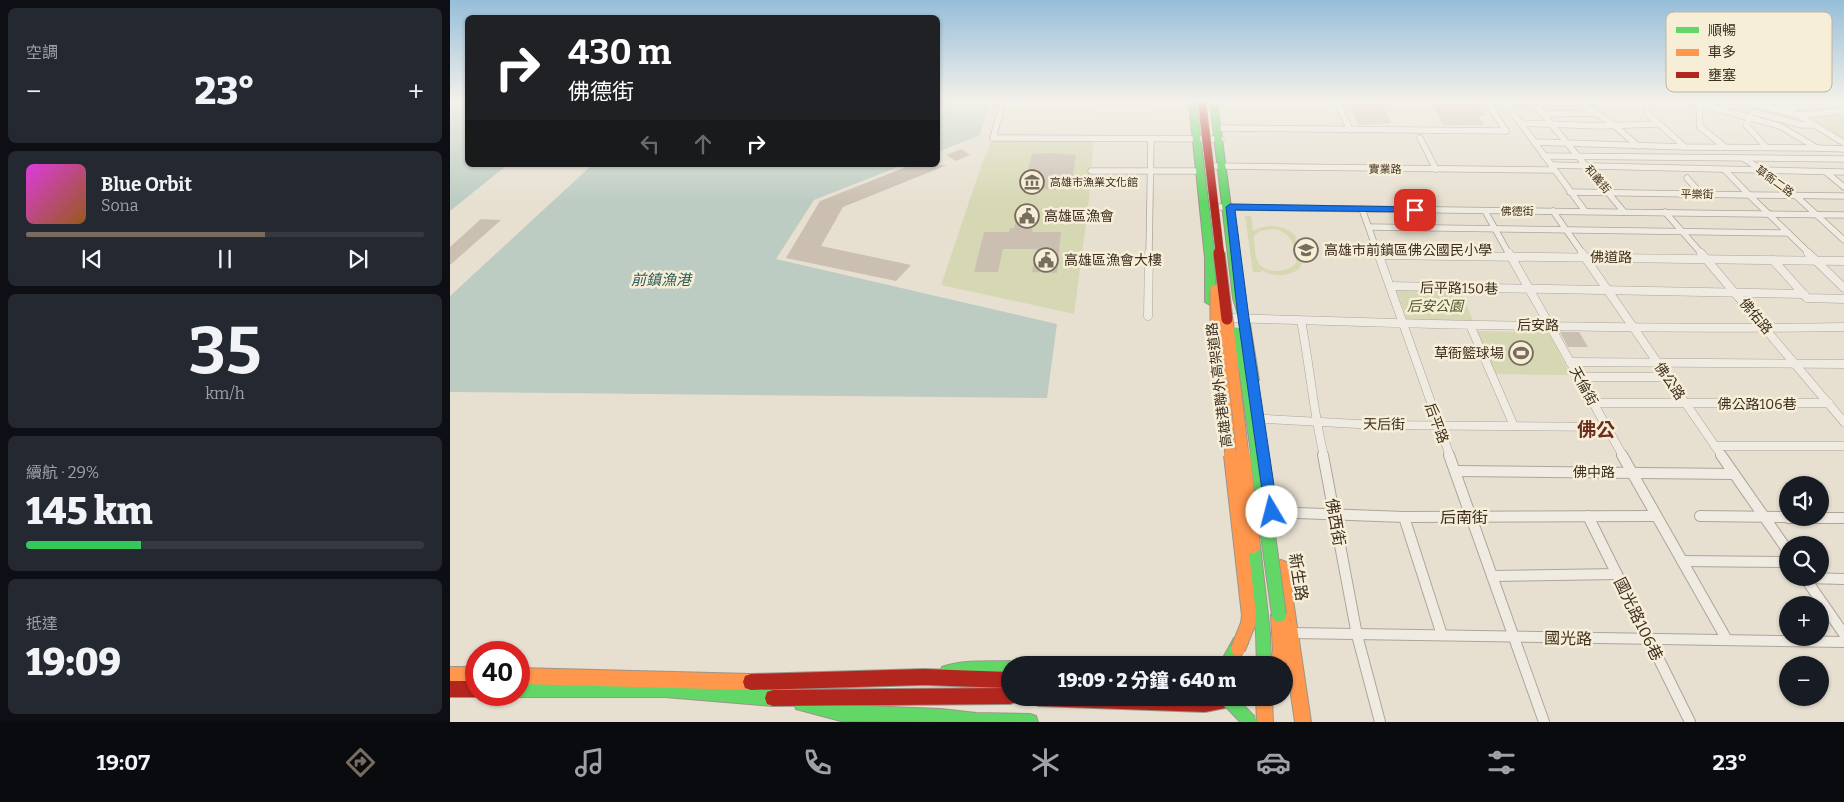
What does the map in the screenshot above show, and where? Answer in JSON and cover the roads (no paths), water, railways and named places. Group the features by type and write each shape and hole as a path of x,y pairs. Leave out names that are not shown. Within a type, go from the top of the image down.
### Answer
{"main road":[{"path":"1196,136 1210,258 1210,318 1244,614 1242,636 1238,649"},
{"name":"高雄港聯外高架道路","path":"1201,136 1263,633 1264,656"},
{"name":"高雄港聯外高架道路","path":"1205,136 1256,632 1256,656"},
{"name":"新生路","path":"1218,136 1238,318 1242,406 1246,418 1271,629"},
{"path":"1218,269 1245,372 1279,615 1280,656"},
{"path":"1218,269 1216,318 1249,615 1248,624 1233,656"},
{"name":"新生路","path":"1238,318 1258,419 1292,633 1303,722"},
{"path":"1223,434 1242,406"},
{"path":"1282,656 1288,647 1292,633"},
{"path":"924,677 969,670 1001,669"},
{"path":"450,675 465,675"},
{"path":"530,676 748,682 924,677 1001,680"},
{"path":"450,690 465,689"},
{"path":"530,689 665,689 786,700 965,695 1001,696"},
{"path":"786,700 841,713 941,717 976,721 1030,722"},
{"path":"1235,706 1250,722"},
{"path":"1257,706 1257,722"},
{"path":"1265,722 1268,706"},
{"path":"1270,706 1274,722"}],"street":[{"path":"994,136 993,138 1151,139 1196,139 1214,136"},
{"path":"1529,136 1585,211"},
{"name":"和義街","path":"1561,136 1610,192 1624,212"},
{"path":"1626,136 1657,168"},
{"path":"1671,136 1685,147"},
{"name":"草衙二路","path":"1709,136 1783,184 1844,240"},
{"path":"1755,136 1766,147"},
{"path":"1797,136 1817,148"},
{"path":"1831,136 1844,143"},
{"path":"1420,138 1436,170"},
{"path":"1148,316 1151,139"},
{"path":"1534,142 1638,146 1844,149"},
{"path":"1544,156 1844,159"},
{"name":"實業路","path":"1221,166 1436,170 1587,166 1844,172"},
{"name":"平樂街","path":"1724,170 1749,195"},
{"path":"1091,171 1200,171"},
{"path":"1826,172 1844,187"},
{"path":"1688,178 1701,194"},
{"name":"平樂街","path":"1570,192 1749,195"},
{"path":"1749,195 1844,196"},
{"path":"1749,195 1844,288"},
{"name":"佛德街","path":"1225,207 1844,214"},
{"name":"后平路","path":"1362,209 1544,722"},
{"name":"天倫街","path":"1485,211 1726,640"},
{"name":"佛公路","path":"1553,211 1779,538"},
{"name":"佛佑路","path":"1665,212 1766,328 1844,422"},
{"path":"1369,227 1788,234"},
{"name":"佛道路","path":"1379,255 1585,256 1844,261"},
{"path":"1773,260 1804,294"},
{"name":"后平路150巷","path":"1390,286 1804,294 1807,298 1844,298"},
{"name":"后安路","path":"1238,318 1402,324 1766,328 1844,327"},
{"name":"佛西街","path":"1301,321 1310,361 1315,421 1326,465 1357,635 1380,722"},
{"path":"1470,325 1514,426"},
{"path":"1570,362 1844,364"},
{"path":"1578,377 1667,377"},
{"name":"佛公路106巷","path":"1594,404 1829,403"},
{"name":"天后街","path":"1221,417 1438,425 1607,427"},
{"path":"1715,446 1844,446"},
{"name":"佛中路","path":"1455,471 1734,474"},
{"name":"后南街","path":"1272,512 1404,517 1656,516"},
{"name":"國光路106巷","path":"1588,516 1690,722"},
{"path":"1700,516 1779,518"},
{"path":"1404,517 1442,635"},
{"path":"1829,518 1844,518"},
{"path":"1682,561 1779,562"},
{"path":"1492,576 1617,574"},
{"path":"1829,579 1844,579"},
{"path":"1811,586 1844,634"},
{"name":"國光路","path":"1292,633 1844,642"}],"water":[{"path":"450,136 465,136 465,167 505,167 450,211"},
{"path":"940,136 978,136 940,151"},
{"name":"前鎮漁港","path":"590,167 898,167 814,200 776,259 1057,324 1047,398 450,392 450,296"}],"place":[{"name":"高雄市漁業文化館","path":"1032,182"},
{"name":"高雄區漁會","path":"1027,216"},
{"name":"高雄市前鎮區佛公國民小學","path":"1306,250"},
{"name":"高雄區漁會大樓","path":"1046,260"},
{"name":"草衙籃球場","path":"1521,353"}],"district":[{"name":"佛公","path":"1596,429"}],"park label":[{"name":"后安公園","path":"1435,306"}]}
